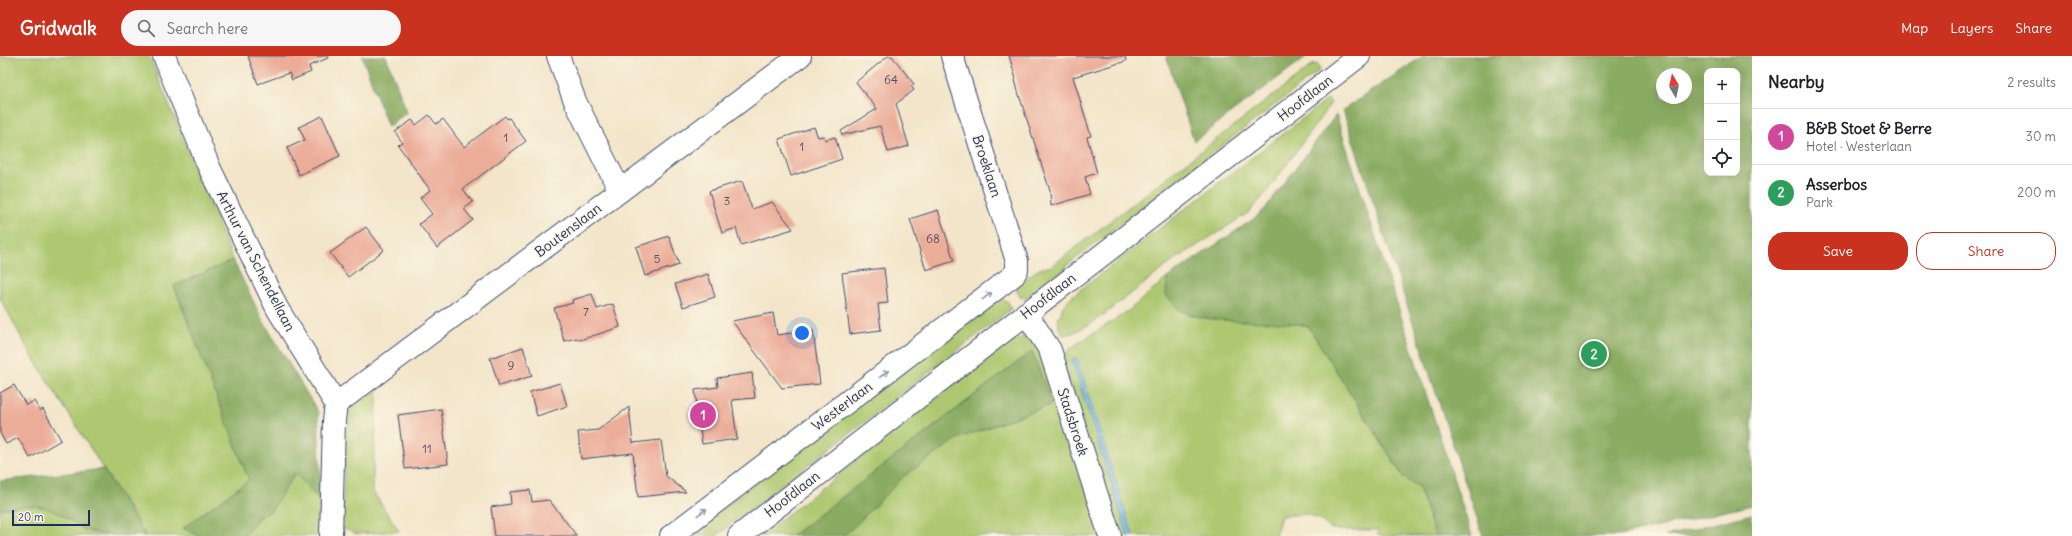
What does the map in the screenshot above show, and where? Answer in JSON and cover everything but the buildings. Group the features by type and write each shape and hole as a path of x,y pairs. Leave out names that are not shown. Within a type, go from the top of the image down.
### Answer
{"street":[{"name":"Arthur van Schendellaan","path":"164,56 209,167 277,308 336,404"},
{"path":"558,56 575,101 620,191"},
{"name":"Boutenslaan","path":"336,404 800,56"},
{"name":"Broeklaan","path":"952,56 1017,261 1017,268 1014,275"},
{"name":"Hoofdlaan","path":"739,536 1359,56"},
{"name":"Westerlaan","path":"671,536 1014,275"},
{"name":"Stadsbroek","path":"1026,313 1050,350 1110,536"},
{"path":"330,536 334,421 336,404"}],"green space":[{"path":"0,56 149,56 233,260 174,286 249,480 183,528 200,536 146,536 30,353 0,298"},
{"path":"362,56 386,56 407,112 388,127"},
{"path":"1166,56 1307,56 1194,141"},
{"path":"1423,56 1752,56 1752,505 1619,536 1483,536 1343,110"},
{"path":"1314,64 1318,65 1320,70 1066,266 1067,268 1026,298 1022,298 1017,292 1017,285 1039,269 1052,266"},
{"path":"1328,99 1331,103 1266,193 1248,213 1176,259 1094,322 1073,333 1063,335 1059,328 1058,316 1060,316 1063,306 1071,297"},
{"path":"1336,115 1472,536 1435,536 1419,487 1404,478 1308,326 1277,322 1208,319 1194,316 1179,310 1166,295 1167,278 1252,220 1264,210"},
{"path":"233,260 262,319 318,412 321,501 295,473 271,511 258,518 243,536 200,536 183,528 249,480 174,286"},
{"path":"1167,278 1166,295 1180,310 1206,318 1288,322 1308,326 1404,478 1419,487 1435,536 1378,536 1378,530 1338,530 1330,528 1319,519 1306,514 1281,516 1275,536 1133,536 1076,358 1072,360 1128,536 1116,536 1062,357 1072,347 1128,311"},
{"path":"1001,298 1008,302 1011,309 716,536 685,536"},
{"path":"1027,336 1040,344 1102,536 842,536 854,527 904,476 957,439 1052,404 1032,351 792,536 760,536 1010,341"},
{"path":"1032,351 1052,404 957,439 904,476 854,527 842,536 792,536"},
{"path":"378,386 372,490 399,531 357,534 342,528 345,444 351,410"},
{"path":"103,469 146,536 108,535 85,530 56,512 41,507 26,506 0,509 0,481"},
{"path":"295,473 321,501 322,536 243,536 258,518 271,511"},
{"path":"27,505 43,506 65,516 84,530 105,536 0,536 0,509"},
{"path":"1752,514 1752,536 1666,536"}],"water":[{"path":"1075,358 1077,359 1133,536 1128,536 1072,360"}],"place":[{"name":"Asserbos","path":"1594,354"},
{"name":"B&B Stoet & Berre","path":"703,415"}]}
